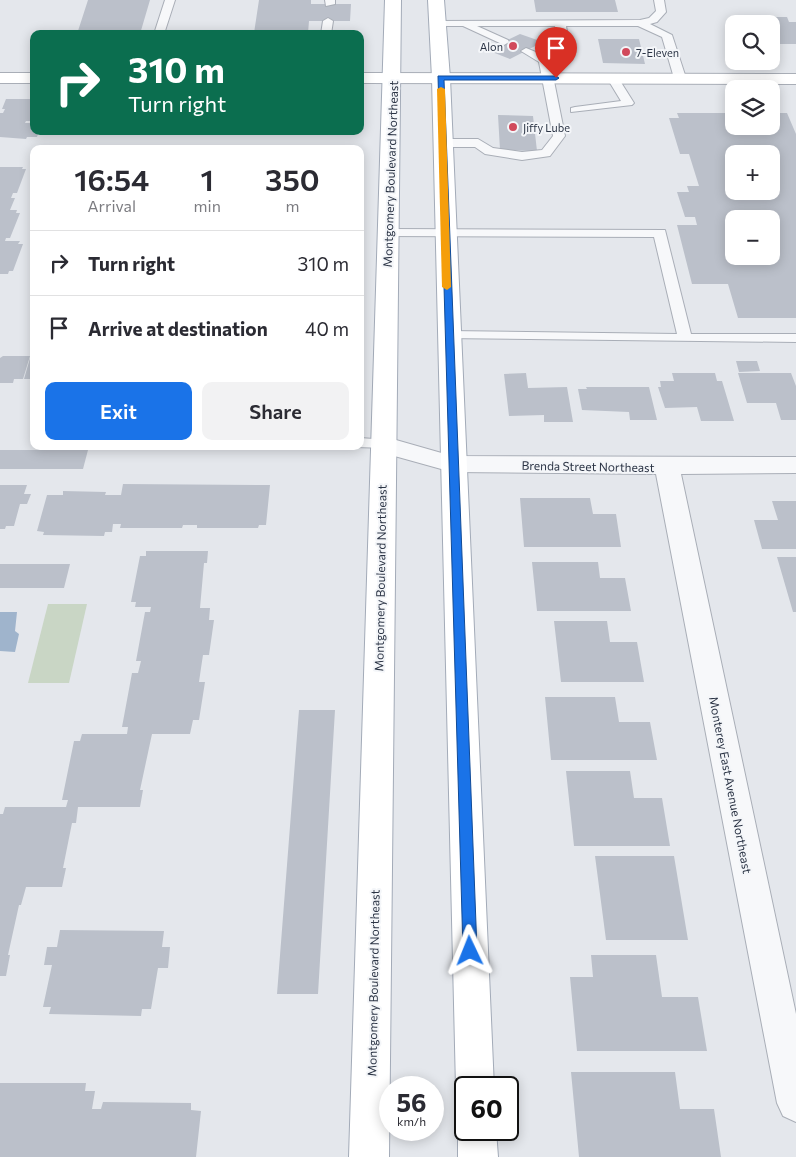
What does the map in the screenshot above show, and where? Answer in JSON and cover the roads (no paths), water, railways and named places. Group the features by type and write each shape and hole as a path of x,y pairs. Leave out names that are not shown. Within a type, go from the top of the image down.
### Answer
{"main road":[{"name":"Montgomery Boulevard Northeast","path":"370,1157 371,444 388,233 393,78 393,0"},
{"path":"436,0 441,78 452,464 475,1076"},
{"path":"0,78 30,78"},
{"path":"364,78 796,78"},
{"path":"477,1141 478,1157"}],"street":[{"name":"Brenda Street Northeast","path":"371,444 452,464 796,465"},
{"name":"Monterey East Avenue Northeast","path":"667,466 796,1103"}],"lane":[{"path":"160,30 170,0"},
{"path":"437,23 640,23 653,20 661,12 658,0"},
{"path":"327,30 328,21"},
{"path":"462,23 504,42"},
{"path":"544,60 564,43 560,23"},
{"path":"640,23 667,35 680,78"},
{"path":"526,51 544,60"},
{"path":"442,143 478,143 489,151 522,156 546,153 559,136 544,60"},
{"path":"575,110 628,103 613,78"},
{"path":"388,233 660,233 685,338"},
{"path":"448,335 796,338"}],"water":[{"path":"0,612 17,612 15,631 19,634 15,652 0,651"}],"place":[{"name":"Alon","path":"513,46"},
{"name":"7-Eleven","path":"626,52"},
{"name":"Jiffy Lube","path":"513,127"}]}
